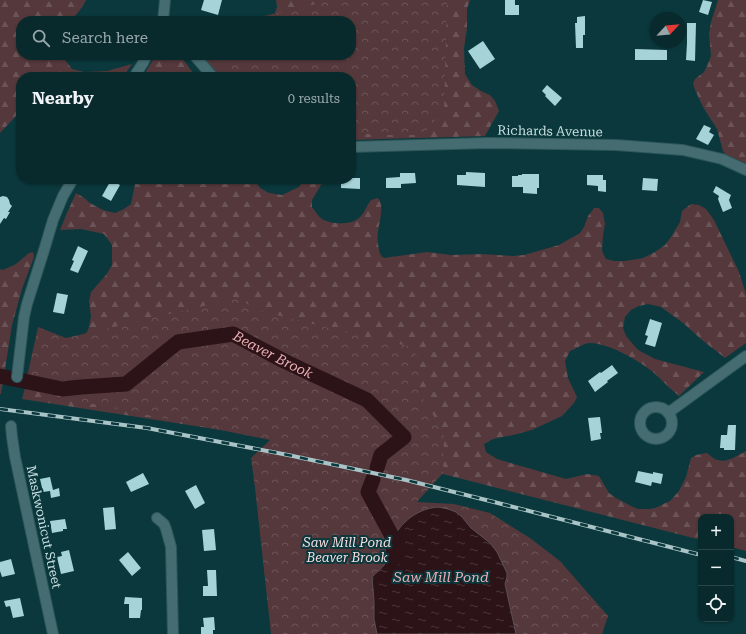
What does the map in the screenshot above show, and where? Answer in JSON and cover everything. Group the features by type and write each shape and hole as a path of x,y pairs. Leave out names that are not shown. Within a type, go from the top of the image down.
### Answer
{"street":[{"path":"163,16 165,0"},
{"path":"137,72 144,60"},
{"path":"198,60 209,72"},
{"name":"Richards Avenue","path":"356,147 487,143 616,145 683,150 722,159 746,170"},
{"path":"17,377 24,317 27,304 53,220 63,196 70,184"},
{"path":"668,413 746,356"},
{"name":"Maskwonicut Street","path":"11,426 15,457 53,634"},
{"path":"157,518 164,524 171,547 173,634"}],"green space":[{"path":"0,0 86,0 75,16 16,16 16,60 65,60 72,69 84,72 16,72 16,116 0,133"},
{"path":"276,0 470,0 467,9 467,28 464,48 465,74 472,85 490,95 495,101 499,111 485,136 356,140 356,72 214,72 204,60 356,60 356,16 274,16 277,7"},
{"path":"333,0 447,0 444,110 422,135 377,135 356,133 356,72 224,72 211,60 356,60 356,16 264,16"},
{"path":"718,0 746,0 746,165 727,156 723,151 717,129 703,107 693,83 695,79 704,72 711,56 709,34"},
{"path":"153,60 184,60 192,72 146,72"},
{"path":"132,64 126,72 84,72 107,71"},
{"path":"135,184 257,184 260,188 269,193 282,195 299,187 301,184 321,184 312,200 312,207 325,221 339,223 353,222 361,216 371,200 378,198 381,205 381,214 378,241 381,256 384,258 427,252 451,255 524,255 559,245 580,233 588,216 594,208 599,208 603,213 605,224 602,251 606,259 625,261 643,258 665,245 680,222 682,211 691,204 699,205 706,209 714,220 739,272 746,294 746,343 725,358 661,307 648,304 639,306 631,310 625,317 623,328 626,336 638,350 655,359 704,372 679,396 641,363 614,349 588,343 570,351 565,361 568,378 577,397 574,403 562,416 532,430 493,439 484,444 486,452 497,459 566,479 587,474 599,476 609,493 638,509 655,508 670,501 679,491 686,477 691,458 696,455 707,453 715,459 722,461 733,458 746,451 746,551 734,548 734,514 698,514 698,539 349,450 22,399 34,356 82,339 88,330 91,317 89,301 91,292 106,275 112,265 112,245 104,234 81,229 60,230 76,193 103,210 115,213 131,204"},
{"path":"33,252 34,257 22,289 12,325 0,394 0,269 3,270 16,264 29,253"},
{"name":"Saw Mill Pond Beaver Brook","path":"238,298 257,310 356,335 408,346 420,359 418,391 444,432 443,473 417,502 454,504 490,513 530,538 560,561 608,616 602,634 271,634 251,458 270,440 64,398 27,377 38,327 66,338"}],"water":[{"name":"Saw Mill Pond","path":"438,507 456,512 471,528 490,543 497,552 507,573 505,584 516,634 377,634 374,619 372,577 385,564 393,538 402,525 408,519 422,511"}],"building":[{"path":"204,0 222,0 218,15 201,10"},
{"path":"505,0 515,0 515,5 519,5 519,15 505,15"},
{"path":"703,0 712,2 708,15 699,12"},
{"path":"585,16 583,48 576,48 575,23 577,23 577,17"},
{"path":"687,23 696,23 695,61 686,60"},
{"path":"483,41 495,59 480,69 468,51"},
{"path":"635,49 667,50 667,60 635,60"},
{"path":"547,85 562,98 555,106 542,91"},
{"path":"704,125 711,128 709,132 714,135 708,145 696,139"},
{"path":"466,172 485,173 485,187 457,185 457,175 466,175"},
{"path":"400,173 415,173 416,183 401,184 401,188 386,188 386,178 400,177"},
{"path":"522,174 539,174 539,188 537,188 537,194 523,193 523,187 512,187 512,176"},
{"path":"587,175 603,175 603,180 606,180 606,192 598,191 598,186 587,185"},
{"path":"356,178 360,178 360,189 341,188 341,184 356,184"},
{"path":"643,178 658,179 657,191 642,190"},
{"path":"109,184 120,185 111,201 102,196"},
{"path":"716,186 731,195 729,200 732,208 723,212 718,199 719,196 713,192"},
{"path":"0,197 7,197 12,206 6,219 4,218 0,224"},
{"path":"78,246 88,251 78,273 70,270 74,261 72,260"},
{"path":"57,293 68,295 64,314 53,312"},
{"path":"650,319 662,323 655,347 645,344 648,336 645,335"},
{"path":"612,365 618,373 595,392 588,381"},
{"path":"600,417 602,433 600,433 601,439 591,441 588,418"},
{"path":"728,425 736,425 735,450 724,450 724,448 720,448 721,435 727,435"},
{"path":"638,471 663,474 661,484 652,482 651,486 635,482"},
{"path":"143,473 149,484 131,492 126,482"},
{"path":"50,477 53,490 59,488 60,496 51,498 50,491 43,492 40,479"},
{"path":"196,485 205,503 195,509 185,491"},
{"path":"114,507 116,529 105,530 103,508"},
{"path":"65,519 67,529 52,533 50,521"},
{"path":"214,529 216,550 204,551 202,530"},
{"path":"69,550 74,571 61,574 57,557 62,556 61,552"},
{"path":"128,552 141,568 132,576 119,560"},
{"path":"11,559 15,574 2,577 0,562"},
{"path":"207,570 216,570 217,596 203,596 203,586 208,586"},
{"path":"125,597 142,598 140,618 129,618 129,604 124,604"},
{"path":"20,598 24,616 13,618 10,606 6,607 4,601"},
{"path":"214,617 215,630 213,630 213,634 201,634 201,627 204,627 203,618"}],"waterway":[{"name":"Beaver Brook","path":"0,376 62,389 126,384 178,342 233,334 284,361 367,400 404,437 381,455 377,468"},
{"name":"Beaver Brook","path":"373,479 368,492 393,538 394,559"}],"railway":[{"path":"0,409 147,428 288,455 406,480 698,554"},
{"path":"734,558 746,561"}]}
